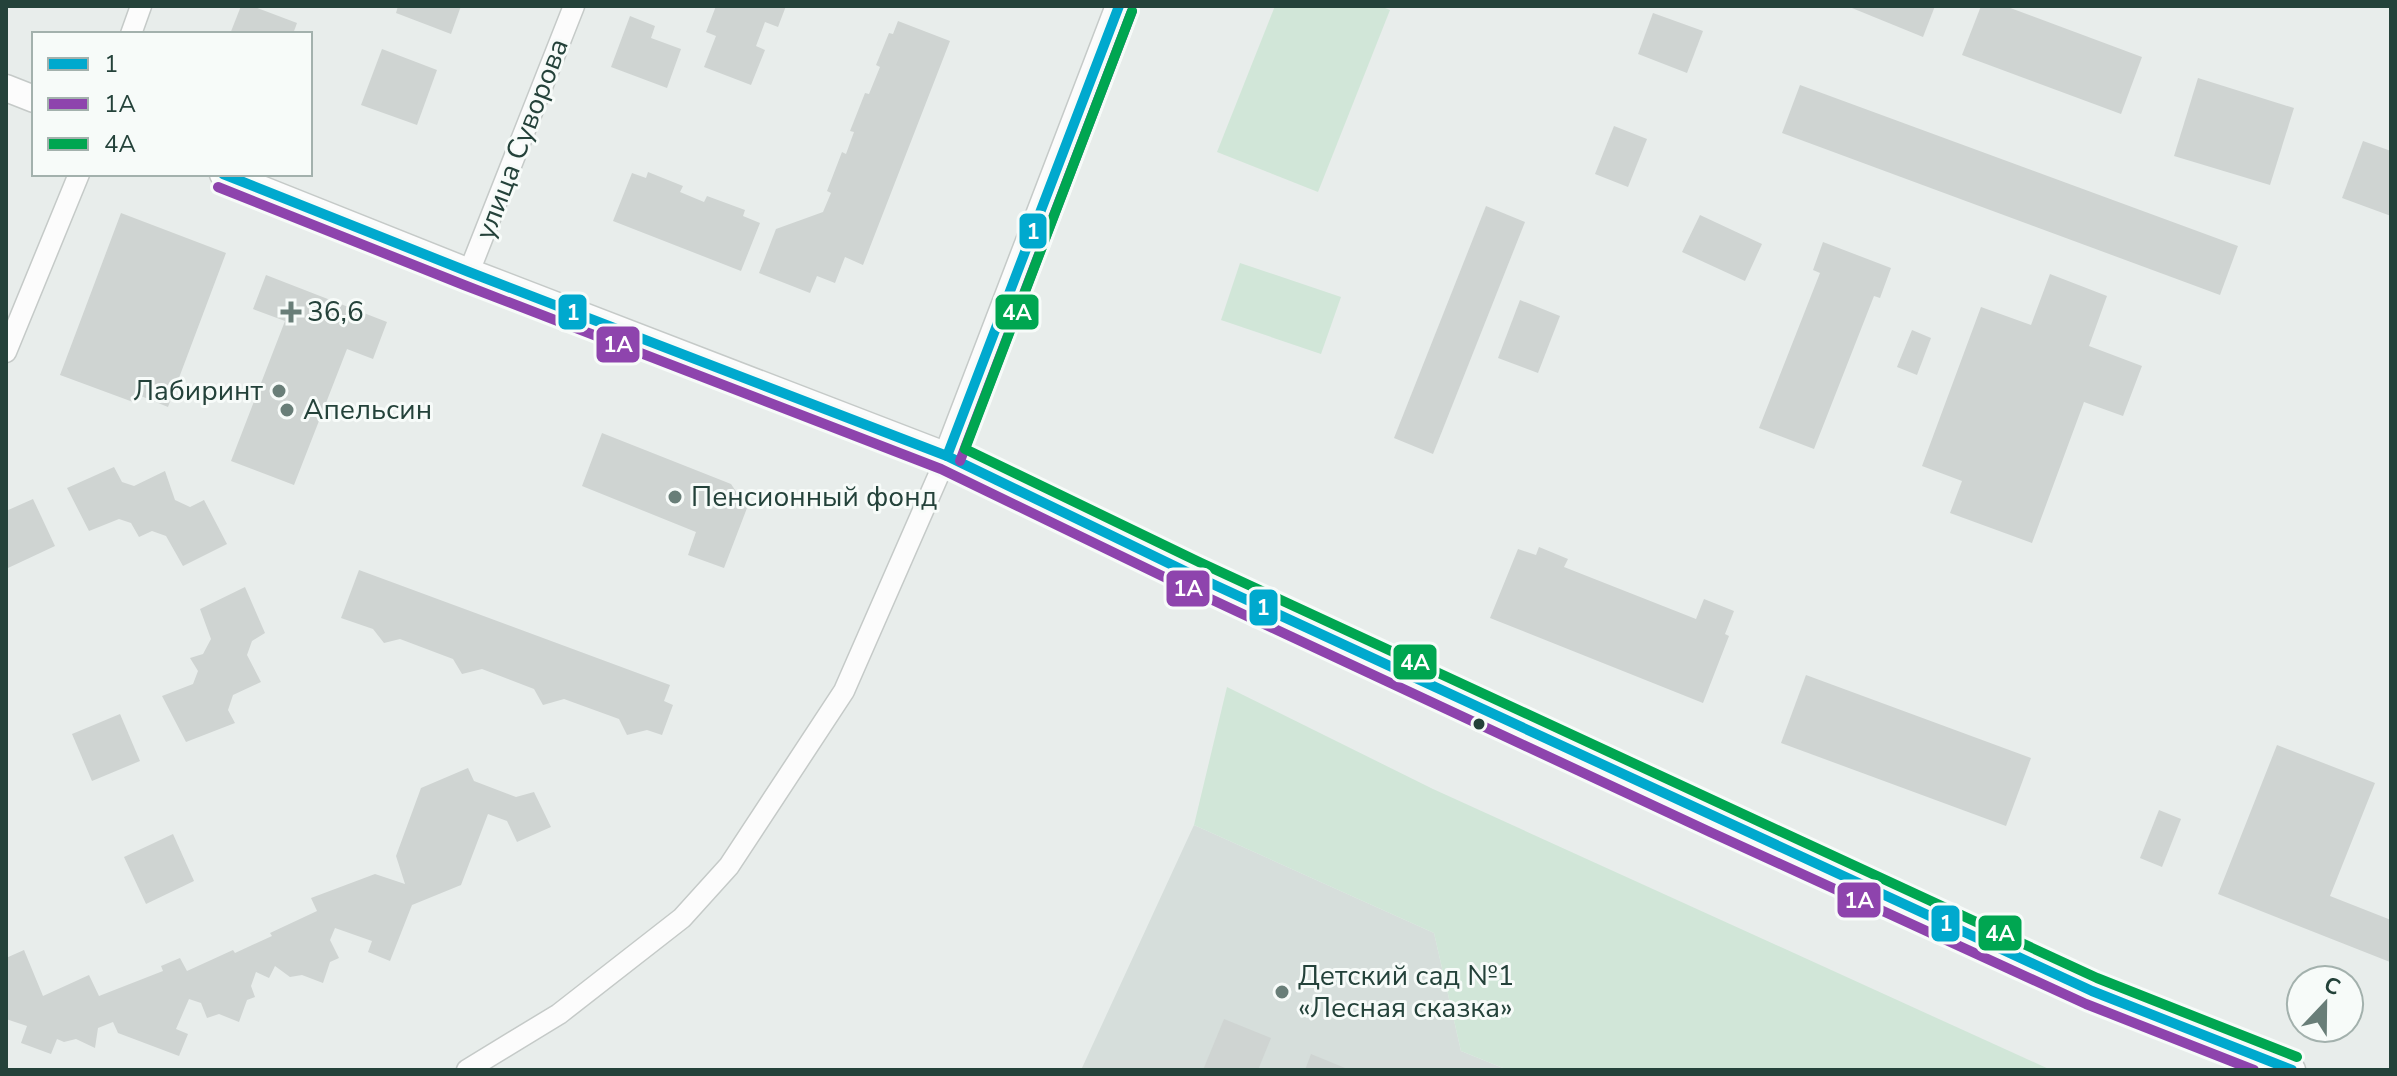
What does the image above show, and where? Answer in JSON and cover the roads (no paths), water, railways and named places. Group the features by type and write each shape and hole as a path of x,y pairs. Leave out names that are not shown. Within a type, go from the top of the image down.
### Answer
{"street":[{"path":"132,32 141,6"},
{"name":"улица Суворова","path":"469,272 574,6"},
{"path":"467,1070 559,1014 682,918 729,866 844,691 947,456 1119,6"},
{"path":"6,88 32,98"},
{"path":"6,352 78,176"},
{"path":"228,176 947,456 1349,648 2092,991 2292,1070"}],"place":[{"name":"36,6","path":"291,312"},
{"name":"Лабиринт","path":"279,391"},
{"name":"Апельсин","path":"287,410"},
{"name":"Пенсионный фонд","path":"675,497"},
{"name":"Детский сад №1 «Лесная сказка»","path":"1282,992"}]}
